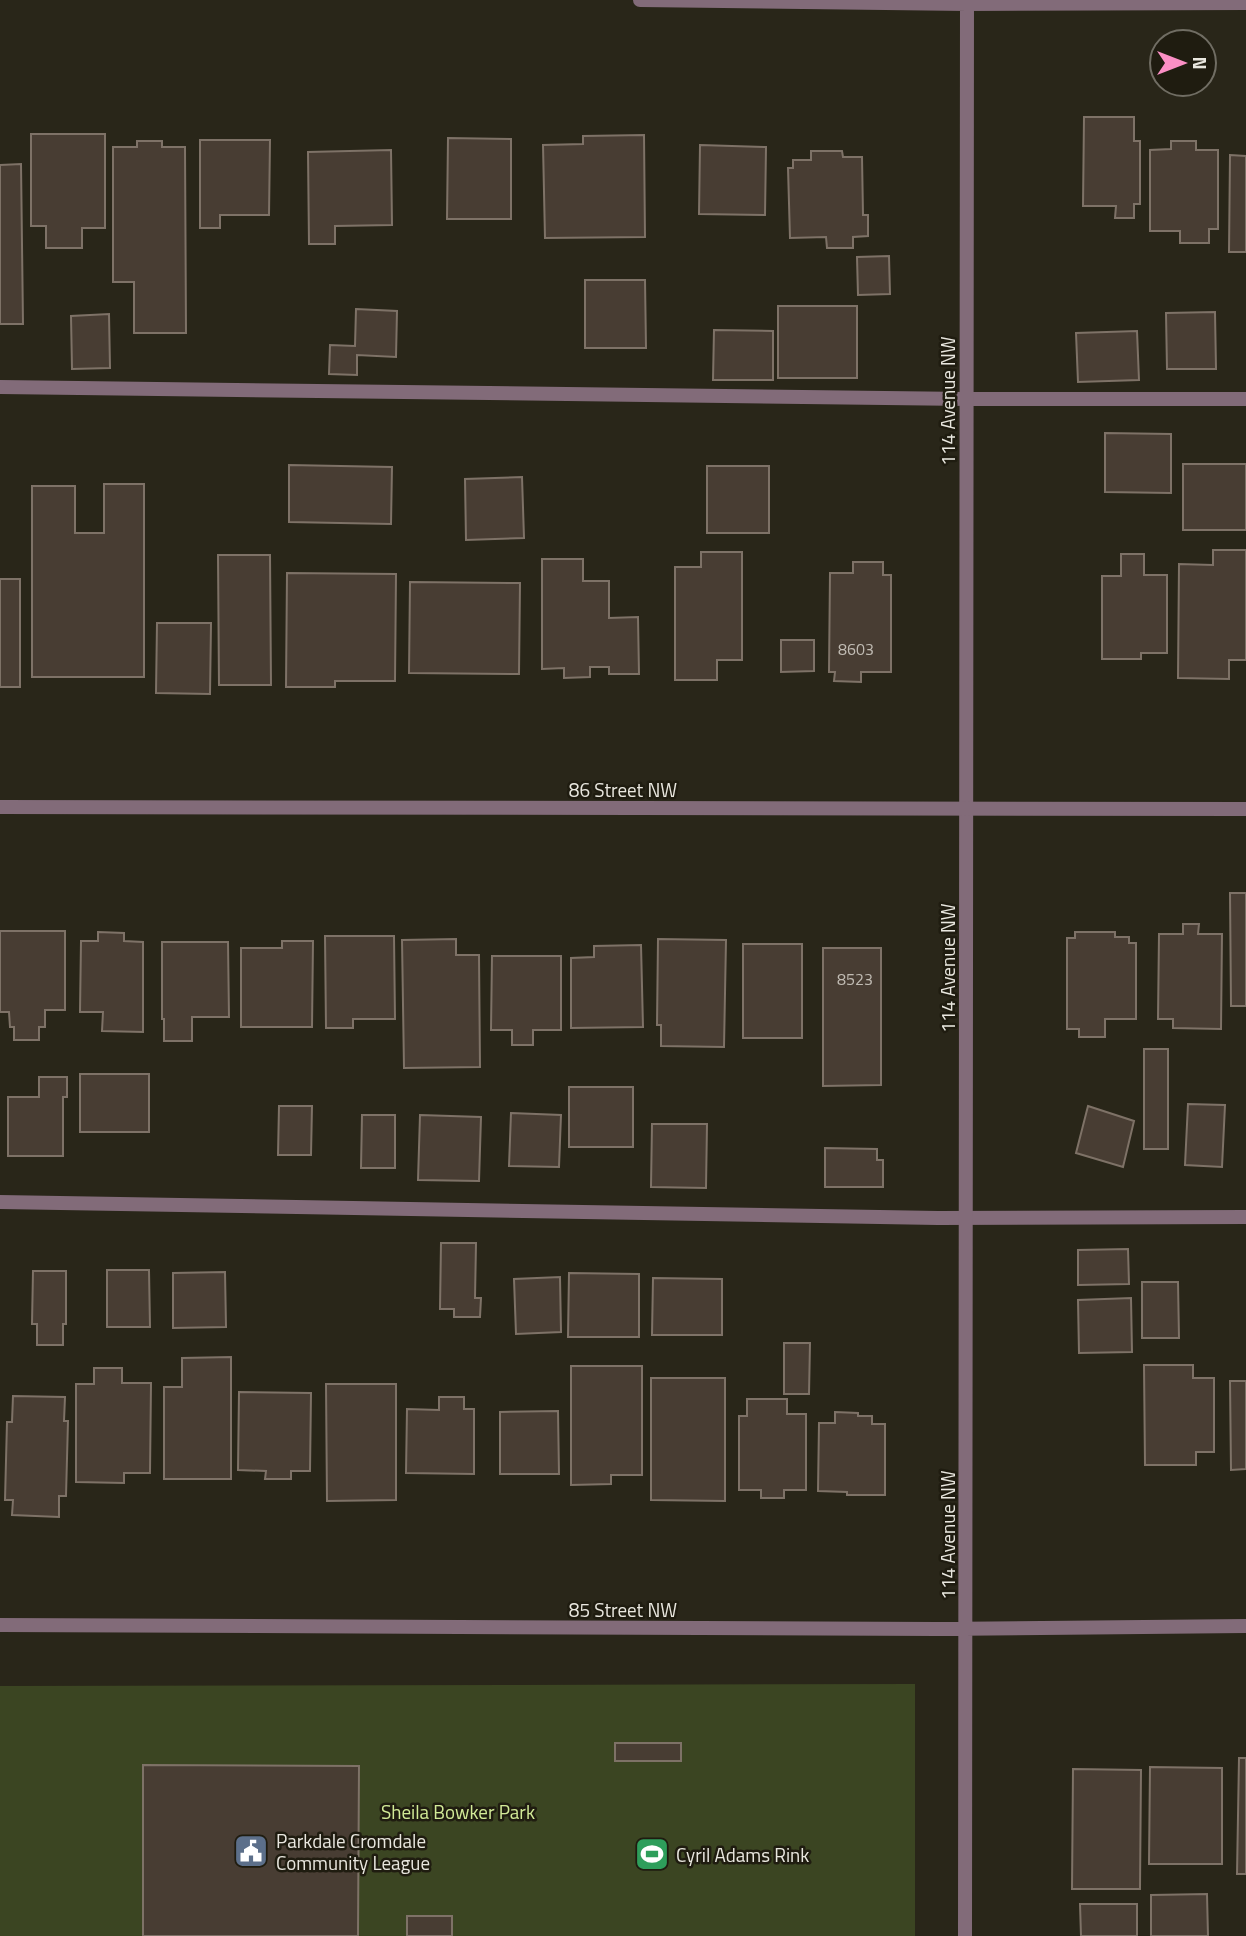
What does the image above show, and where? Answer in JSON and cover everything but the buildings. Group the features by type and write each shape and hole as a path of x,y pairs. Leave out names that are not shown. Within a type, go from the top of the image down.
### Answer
{"street":[{"path":"640,0 1246,3"},
{"name":"114 Avenue NW","path":"965,1936 967,2"},
{"path":"0,387 967,399 1246,399"},
{"name":"86 Street NW","path":"0,807 1246,809"},
{"path":"0,1202 966,1218 1246,1217"},
{"name":"85 Street NW","path":"0,1625 966,1629 1246,1626"}],"green space":[{"name":"Sheila Bowker Park","path":"915,1684 915,1936 0,1936 0,1686"}],"place":[{"name":"Parkdale Cromdale Community League","path":"251,1851"},
{"name":"Cyril Adams Rink","path":"652,1854"}]}
